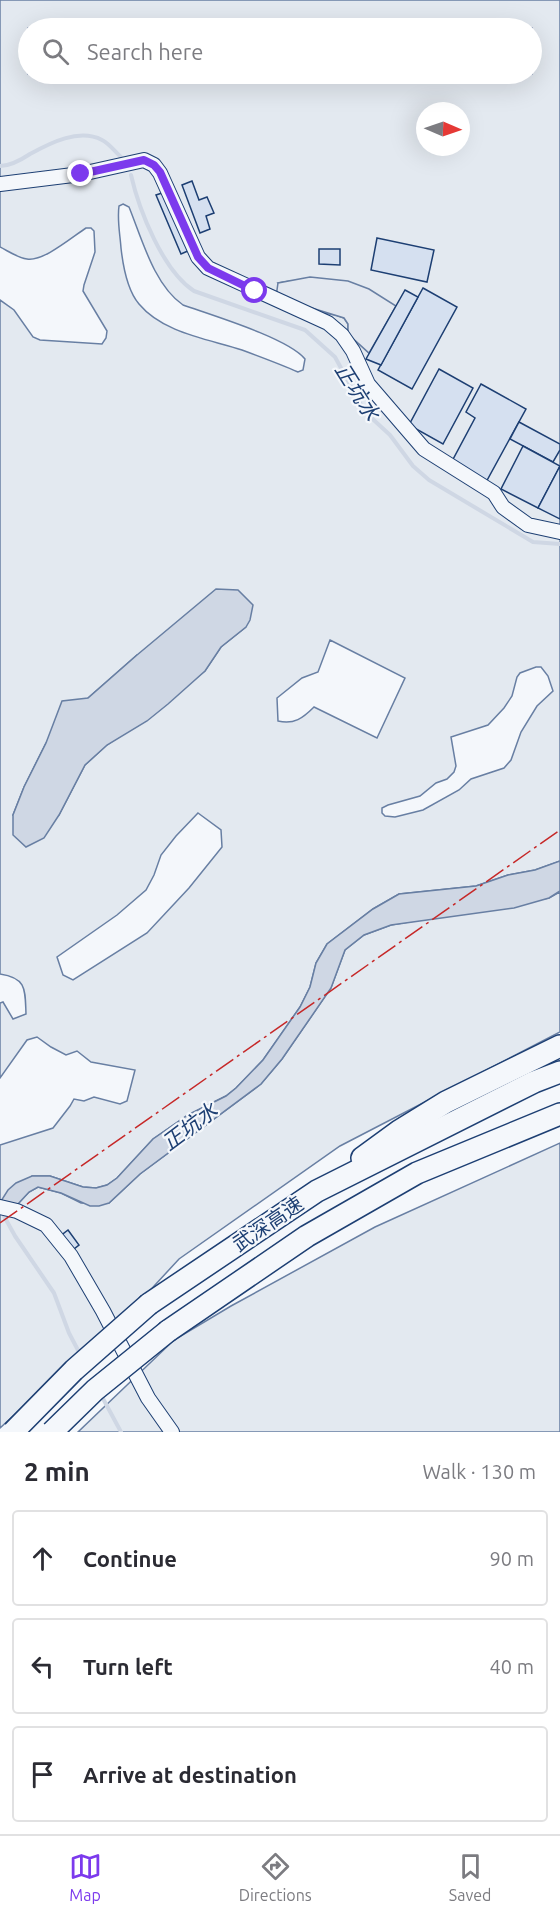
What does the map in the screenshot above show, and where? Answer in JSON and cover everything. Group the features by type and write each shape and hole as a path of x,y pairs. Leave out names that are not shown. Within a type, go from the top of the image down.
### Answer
{"highway":[{"path":"317,1191 399,1131 446,1102 560,1046"},
{"name":"武深高速","path":"13,1432 74,1370 149,1304 317,1191 534,1082 560,1072"},
{"name":"武深高速","path":"52,1432 95,1390 168,1331 307,1236 417,1173 560,1114"},
{"path":"417,1173 560,1122"}],"street":[{"path":"0,184 81,174 144,160 154,165 163,179 198,257 208,268 328,323 342,334 353,351 368,384 424,449 494,493 503,507 528,525 560,532"},
{"path":"5,1208 46,1225 71,1256 103,1311 148,1398 172,1432"}],"shaded area":[{"path":"0,0 560,0 560,861 476,886 399,894 373,909 327,944 316,963 310,987 300,1007 263,1060 236,1088 226,1096 188,1115 153,1139 117,1178 107,1185 96,1188 83,1187 50,1176 32,1176 17,1205 29,1192 38,1187 61,1193 81,1203 109,1203 140,1174 261,1084 282,1059 331,988 345,950 364,935 391,925 549,898 560,892 560,1032 340,1146 179,1259 143,1298 0,1428 0,1145 53,1128 74,1099 84,1101 94,1097 120,1104 127,1101 135,1070 91,1062 77,1051 66,1055 37,1037 27,1040 0,1078 0,1003 3,1002 13,1019 26,1014 23,986 15,979 0,974 0,300 14,310 33,337 40,340 102,344 107,331 83,291 95,252 94,231 91,228 86,228 41,257 27,259 0,247","holes":["123,204 129,207 150,260 164,286 173,296 183,305 283,343 305,359 303,370 298,372 242,350 187,334 160,322 149,314 131,292 126,277 118,222 119,206","290,281 395,306 369,353 348,334 348,324 344,318 323,313 313,319 278,283","246,627 221,647 205,671 107,745 85,765 59,815 13,815 46,743 88,698 137,655","330,640 405,678 377,738 314,707 298,720 278,721 277,698 302,678 318,672","541,667 548,676 553,691 537,706 521,732 511,760 504,768 471,779 459,790 423,810 395,817 385,816 382,813 382,808 420,796 436,783 447,779 456,766 451,737 488,725 512,696 520,673","198,813 221,830 222,847 189,888 147,933 73,980 63,975 57,957 117,915 146,890 161,855"]},
{"path":"310,277 348,281 369,289 396,306 369,353 348,334 348,324 344,318 276,297 278,283"},
{"path":"560,1143 560,1432 78,1432 174,1340 375,1227"}],"water":[{"path":"216,589 238,590 253,605 246,627 221,647 205,671 168,704 147,721 107,745 85,765 59,815 44,838 26,847 13,835 13,815 46,743 62,701 88,698"},
{"path":"560,861 560,891 549,898 514,908 391,925 364,935 345,950 331,988 282,1059 261,1084 140,1174 109,1203 90,1206 61,1193 38,1187 29,1192 17,1205 1,1201 16,1183 32,1176 50,1176 83,1187 96,1188 107,1185 117,1178 153,1139 188,1115 226,1096 263,1060 300,1007 310,987 316,963 327,944 373,909 399,894 476,886"}],"building":[{"path":"192,181 199,200 207,197 214,213 206,216 210,229 200,233 182,185"},
{"path":"165,192 190,250 181,254 156,195"},
{"path":"377,238 434,250 427,282 371,270"},
{"path":"319,249 340,249 340,265 319,264"},
{"path":"423,288 457,307 412,389 378,370"},
{"path":"405,290 418,297 381,365 366,359"},
{"path":"439,369 473,388 443,444 409,425"},
{"path":"481,384 526,409 485,484 450,465 475,418 466,412"},
{"path":"519,422 560,444 560,450 553,462 510,439"},
{"path":"523,446 560,466 538,508 501,489"},
{"path":"560,466 560,519 538,508"},
{"path":"68,1230 79,1245 70,1252 59,1237"}],"waterway":[{"name":"正坑水","path":"0,166 16,162 38,150 74,136 93,137 105,142 123,159"},
{"name":"正坑水","path":"131,175 154,239 172,269 183,282 194,291 305,330 335,357 365,412 390,435 413,466 429,480 533,542 560,544"},
{"name":"正坑水","path":"6,1211 4,1216 15,1236 54,1293 69,1333 80,1354"},
{"name":"正坑水","path":"100,1393 121,1432"}],"power":[{"path":"0,1223 560,830"}],"route":[{"path":"81,174 144,160 154,165 160,172 198,257 208,268 255,291"}]}
